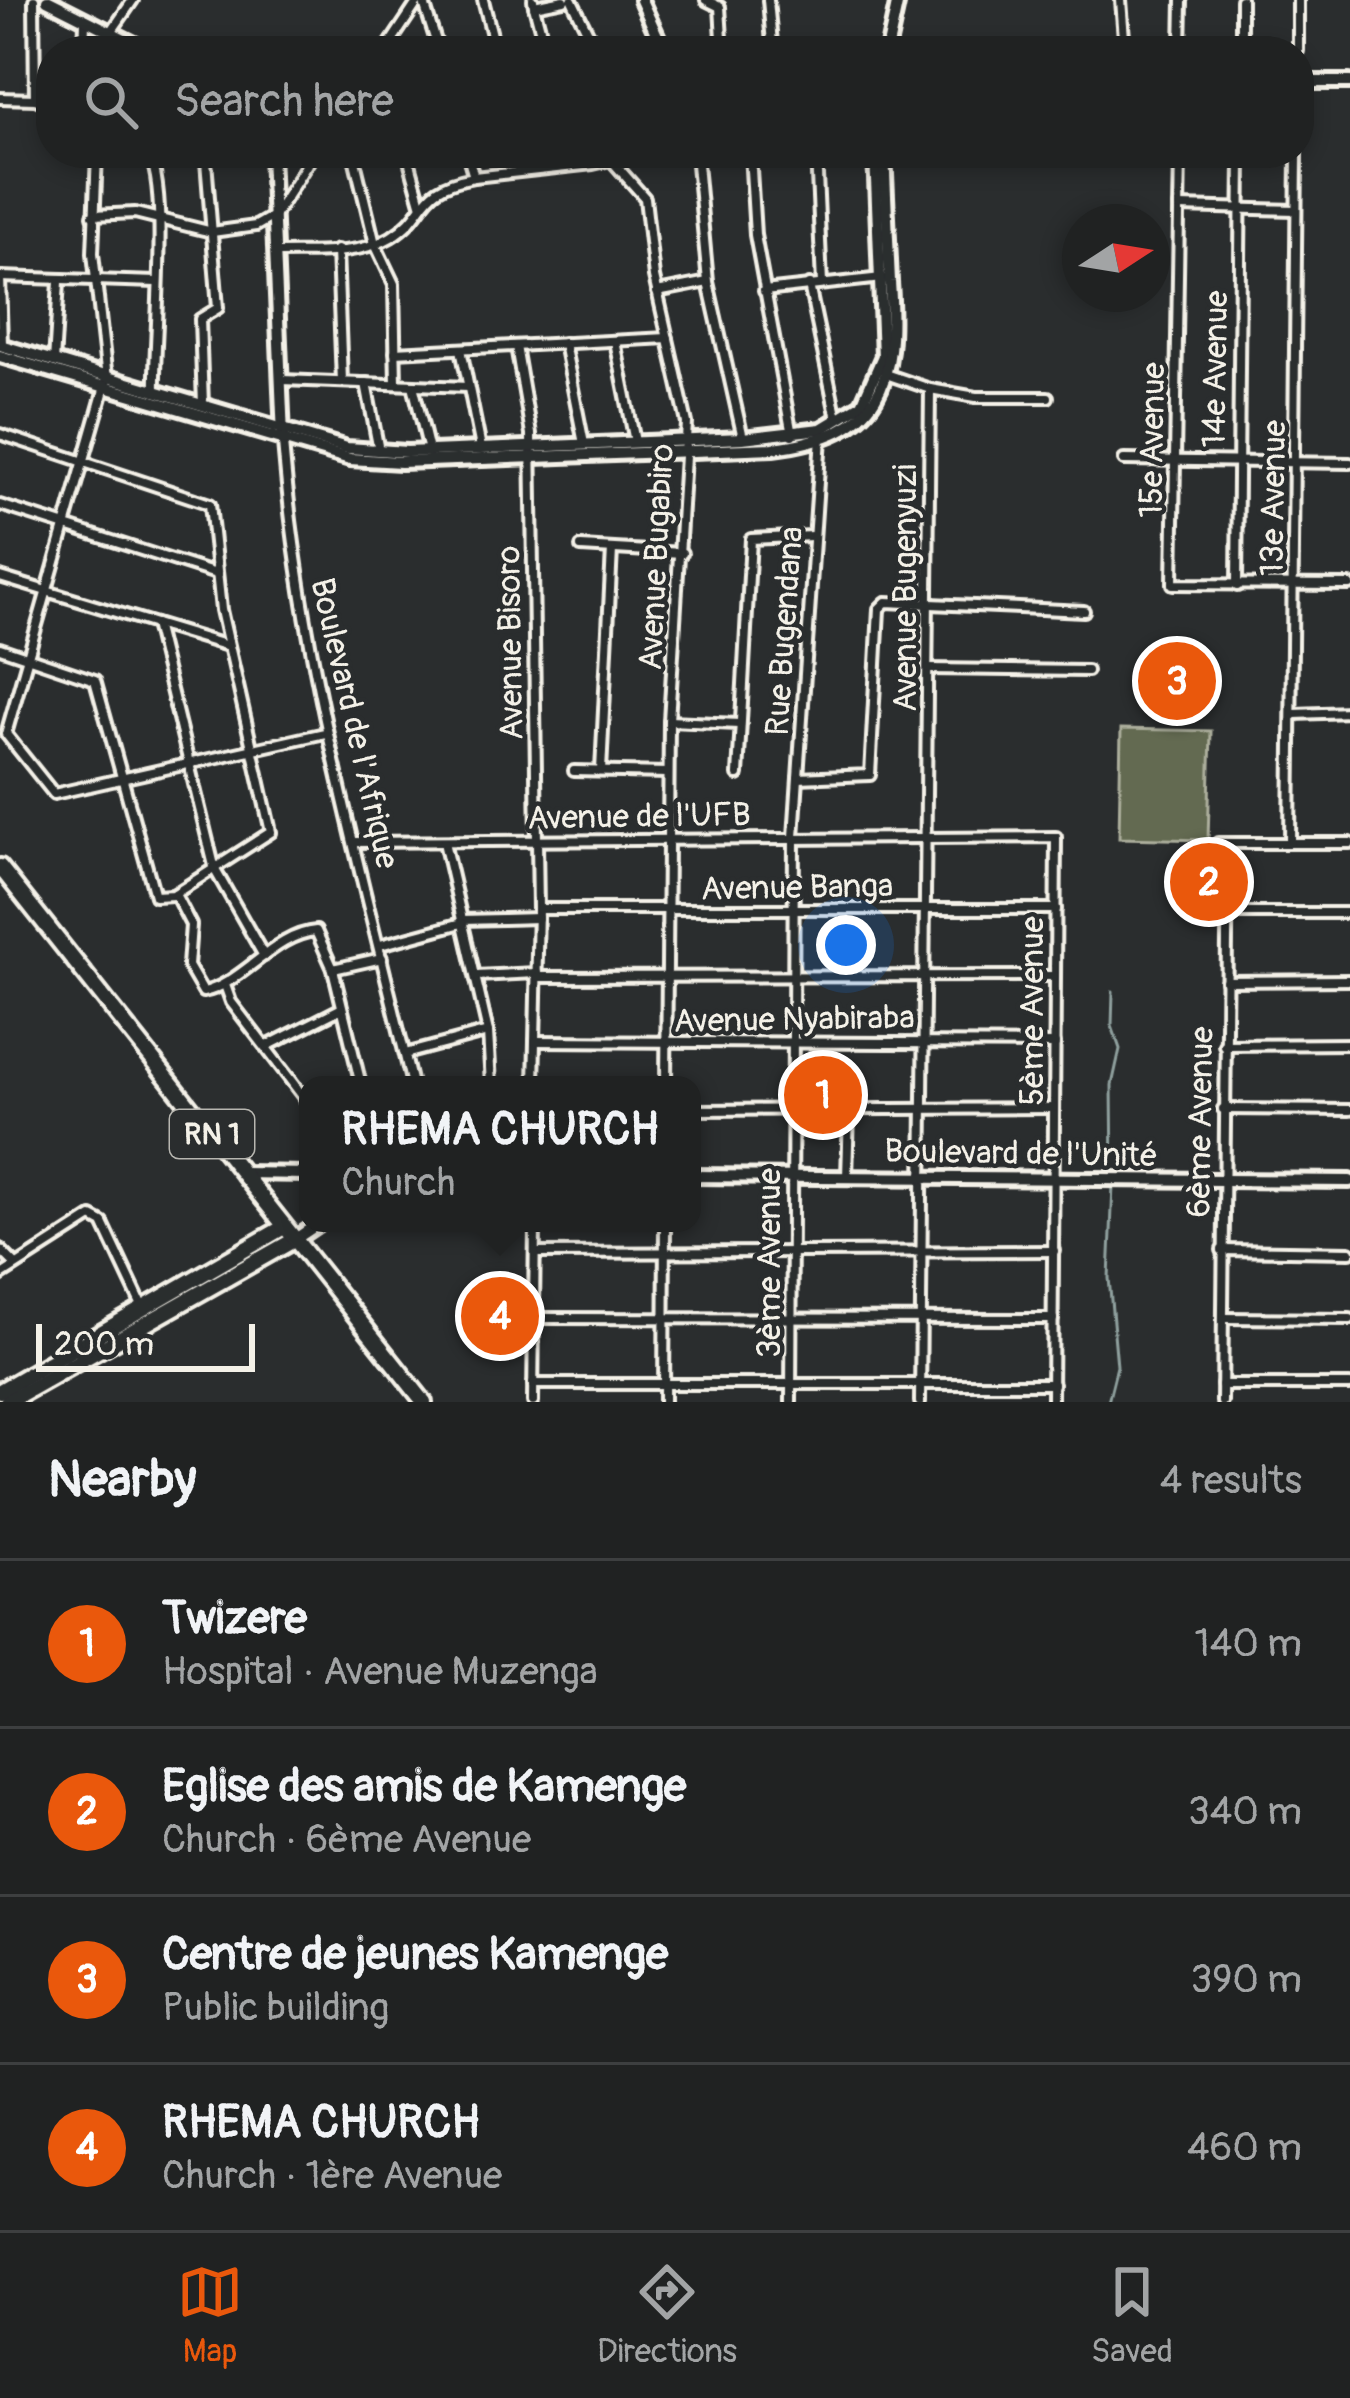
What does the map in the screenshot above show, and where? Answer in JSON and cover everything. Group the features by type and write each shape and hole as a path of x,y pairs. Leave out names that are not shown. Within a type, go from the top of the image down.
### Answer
{"main road":[{"name":"RN 1","path":"3,877 424,1402"},
{"path":"7,1402 24,1384 143,1308 289,1234"},
{"path":"0,1391 24,1384 289,1234"}],"street":[{"path":"0,98 35,99 34,0"},
{"path":"47,0 119,36"},
{"path":"111,32 133,0"},
{"path":"396,36 421,0"},
{"path":"421,0 434,36"},
{"path":"483,0 492,36"},
{"path":"542,36 533,3 568,0 588,36"},
{"path":"641,0 657,36"},
{"path":"706,0 720,7 722,36"},
{"path":"768,0 771,36"},
{"path":"890,36 898,0"},
{"path":"1121,0 1124,36"},
{"path":"1181,36 1182,0"},
{"path":"1241,0 1241,36"},
{"path":"1298,0 1298,36"},
{"path":"85,36 86,19"},
{"path":"1314,82 1350,82"},
{"path":"96,168 96,281 107,383 6,725 10,741 54,794 325,734"},
{"path":"152,168 162,219 155,392"},
{"path":"203,406 200,319 218,308 207,168"},
{"name":"Boulevard de l'Afrique","path":"272,168 294,576 325,734 410,1076"},
{"path":"93,215 162,219 212,232 256,226 275,215 305,168"},
{"path":"357,168 375,244 394,284 396,384"},
{"path":"411,168 421,203"},
{"path":"471,168 474,177"},
{"path":"277,253 375,244 399,231 439,184 534,168"},
{"name":"Avenue Bugabiro","path":"618,168 645,198 657,292 687,446 669,721 666,1076"},
{"path":"697,168 708,282 743,438"},
{"path":"752,168 764,291 792,435"},
{"path":"817,168 822,284"},
{"path":"0,349 374,462 821,435 838,428 862,404 883,373 886,277 881,168"},
{"name":"15e Avenue","path":"1179,168 1173,584 1237,586"},
{"name":"14e Avenue","path":"1237,586 1241,168"},
{"name":"13e Avenue","path":"1290,843 1295,714 1297,168"},
{"path":"1178,207 1296,210"},
{"path":"337,250 342,382"},
{"path":"0,349 0,277 157,282"},
{"path":"764,291 886,277"},
{"path":"54,362 59,282"},
{"path":"657,292 708,282"},
{"path":"809,285 838,428"},
{"path":"395,352 668,338"},
{"path":"615,340 635,442"},
{"path":"564,344 584,444"},
{"name":"Avenue Bisoro","path":"516,346 532,451 538,914 534,1076"},
{"path":"0,349 54,362 107,383 203,406 283,437 379,451 532,451 635,442 687,446 821,435"},
{"path":"461,349 482,448"},
{"path":"883,373 976,398 1048,397"},
{"path":"282,380 468,387"},
{"path":"366,383 379,451"},
{"path":"413,385 429,451"},
{"name":"Avenue Bugenyuzi","path":"920,1402 930,389"},
{"path":"0,434 210,504 215,574 271,832 175,894 155,896 95,680 0,648"},
{"name":"Rue Bugendana","path":"794,837 821,435"},
{"path":"1124,460 1350,463"},
{"path":"0,505 215,574"},
{"path":"738,775 751,539 812,536"},
{"path":"581,547 682,554"},
{"path":"601,771 612,549"},
{"path":"0,577 229,646"},
{"path":"1237,586 1350,585"},
{"path":"798,778 870,775 879,609 886,602 1084,611"},
{"path":"155,624 215,870 264,956"},
{"path":"928,669 1087,671"},
{"path":"1295,714 1350,712"},
{"path":"669,721 739,724"},
{"path":"574,771 668,773"},
{"name":"3ème Avenue","path":"791,1402 794,837"},
{"name":"Avenue de l'UFB","path":"354,842 1056,837"},
{"name":"5ème Avenue","path":"1052,1402 1056,837"},
{"path":"444,842 488,1032 490,1076"},
{"name":"6ème Avenue","path":"1222,1402 1227,913 1223,843 1290,843"},
{"path":"1290,843 1350,843"},
{"path":"175,894 191,925 187,958 196,987 203,992 225,985 264,956 314,931 332,969 359,1076"},
{"name":"Avenue Banga","path":"380,945 462,921 538,914 1056,909"},
{"path":"1227,913 1350,913"},
{"path":"332,969 382,958"},
{"path":"476,976 795,981 924,973 1055,976"},
{"path":"1225,981 1350,980"},
{"path":"225,985 231,1002 299,1090"},
{"path":"267,1046 342,1008"},
{"path":"405,1054 488,1032"},
{"name":"Avenue Nyabiraba","path":"535,1041 794,1047 922,1040 1054,1044"},
{"path":"1224,1045 1350,1045"},
{"path":"701,1110 1054,1108"},
{"path":"1223,1109 1350,1110"},
{"path":"847,1177 850,1112"},
{"path":"243,1173 299,1174"},
{"name":"Boulevard de l'Unité","path":"701,1175 1350,1181"},
{"path":"0,1276 86,1219 98,1219 143,1308"},
{"path":"289,1234 299,1230"},
{"path":"532,1402 535,1232"},
{"path":"664,1402 665,1232"},
{"path":"0,1249 14,1263"},
{"path":"1222,1250 1350,1252"},
{"path":"535,1253 1054,1251"},
{"path":"534,1318 921,1314 1053,1318"},
{"path":"1223,1318 1350,1319"},
{"path":"533,1384 1053,1384"},
{"path":"1222,1385 1350,1385"}],"green space":[{"path":"1121,729 1211,731 1208,840 1119,838"}],"waterway":[{"path":"543,845 543,904"},
{"path":"540,970 543,914"},
{"path":"1113,991 1112,1026 1120,1049 1112,1085 1113,1175"},
{"path":"1108,1402 1117,1366 1109,1278 1113,1185"}],"place":[{"name":"Centre de jeunes Kamenge","path":"1177,681"},
{"name":"Eglise des amis de Kamenge","path":"1209,882"},
{"name":"Twizere","path":"823,1095"},
{"name":"RHEMA CHURCH","path":"500,1316"}]}
